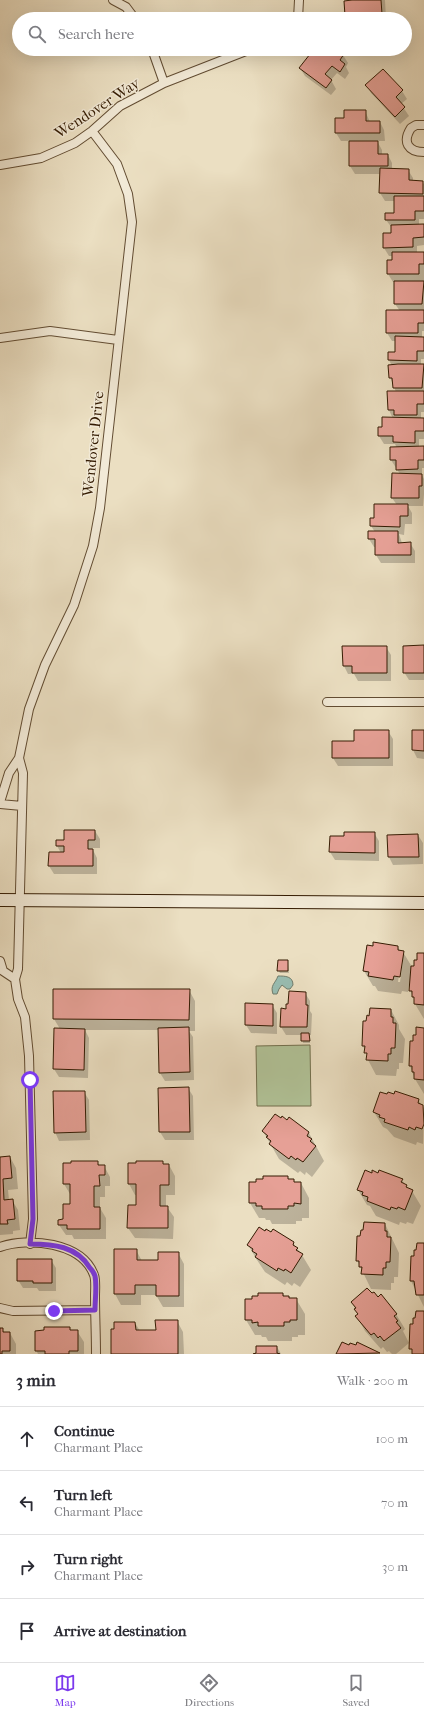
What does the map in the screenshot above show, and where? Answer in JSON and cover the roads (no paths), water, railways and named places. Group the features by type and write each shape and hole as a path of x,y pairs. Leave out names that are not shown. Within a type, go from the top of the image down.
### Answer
{"main road":[{"path":"0,900 424,903"}],"street":[{"path":"114,0 126,7 130,12"},
{"path":"298,12 299,0"},
{"path":"154,56 164,83"},
{"name":"Wendover Way","path":"0,165 41,158 75,143 92,131 120,106 164,83 233,56"},
{"path":"424,125 416,125 411,128 407,138 409,148 414,151 424,152"},
{"name":"Wendover Drive","path":"0,803 9,773 19,758 29,709 45,665 74,605 93,546 100,508 132,222 128,194 117,164 92,131"},
{"path":"0,338 50,331 118,340"},
{"path":"327,702 424,702"},
{"name":"Wendover Drive","path":"19,758 23,773 18,969 15,980 18,999 25,1017 29,1056 33,1219 30,1244"},
{"path":"0,803 22,806"},
{"path":"0,961 3,971 15,980"},
{"path":"0,1248 10,1244 47,1244 60,1246 78,1254 87,1263 95,1275 96,1354"},
{"path":"0,1308 13,1311 95,1310"}],"water":[{"path":"278,976 286,976 290,978 293,985 290,989 287,989 282,985 277,994 273,994 272,986"}]}
